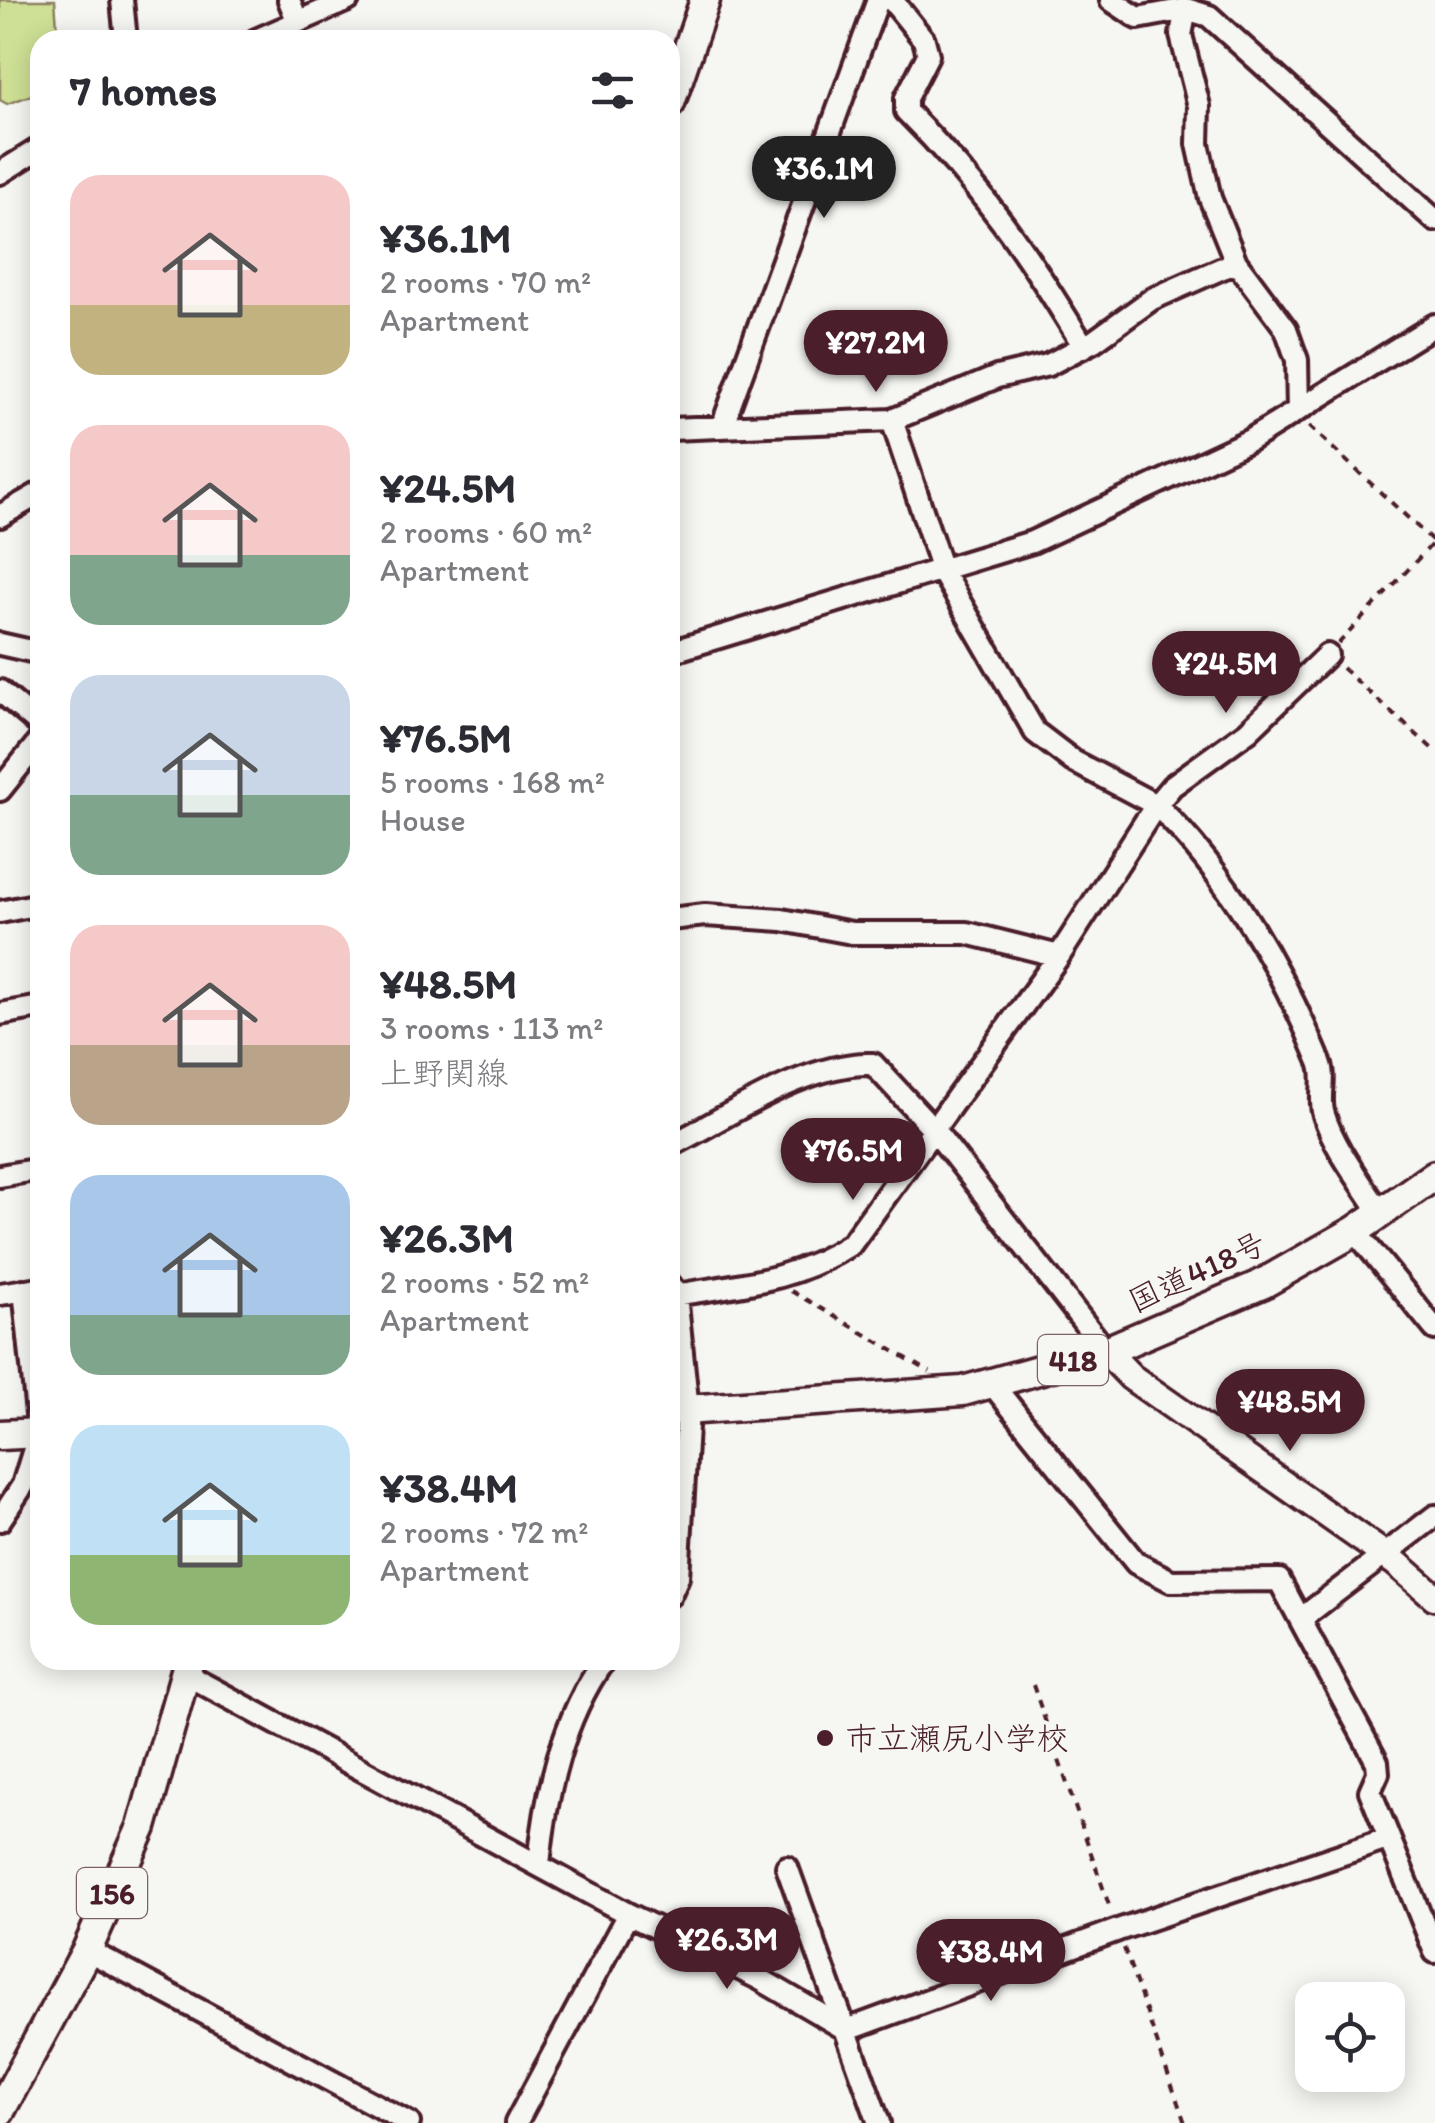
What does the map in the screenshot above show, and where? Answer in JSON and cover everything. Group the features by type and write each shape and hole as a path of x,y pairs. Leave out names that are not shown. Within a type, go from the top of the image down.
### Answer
{"highway":[{"path":"680,73 705,0"},
{"name":"国道418号","path":"680,1410 963,1391 1106,1351 1262,1284 1382,1214 1435,1175"},
{"path":"0,1435 30,1434"},
{"name":"156","path":"0,2111 88,1950 142,1826 186,1670"}],"main road":[{"path":"1106,1351 1131,1377 1384,1554 1435,1597"}],"street":[{"path":"122,0 125,30"},
{"path":"289,0 297,20"},
{"path":"276,30 348,0"},
{"path":"723,424 878,0"},
{"path":"892,0 924,40 928,55 906,98 906,111 969,174 1084,347"},
{"path":"1111,0 1138,18 1186,10 1209,16 1435,220"},
{"path":"1186,10 1182,35 1199,106 1198,144 1210,198 1236,262 1286,328 1297,360 1298,410"},
{"path":"0,174 30,154"},
{"path":"680,429 723,424 892,420 998,377 1048,365 1084,347 1152,298 1236,262"},
{"path":"680,649 943,572 1032,542 1110,509 1250,440 1435,326"},
{"path":"892,420 943,572 1035,732 1073,761 1156,805 1174,823 1245,918 1323,1068 1323,1114 1382,1214"},
{"path":"0,516 30,499"},
{"path":"0,644 30,651"},
{"path":"680,1291 774,1281 823,1262 852,1244 1060,956 1156,805 1172,786 1248,731 1327,655"},
{"path":"0,691 30,717"},
{"path":"0,790 30,752"},
{"path":"0,912 30,906"},
{"path":"680,917 782,920 852,933 967,933 1060,956"},
{"path":"0,1014 30,1008"},
{"path":"680,1141 807,1077 847,1063 872,1064 886,1074 935,1131 1106,1351"},
{"path":"0,1176 30,1172"},
{"path":"1356,1230 1435,1329"},
{"path":"0,1294 30,1289"},
{"path":"992,1384 1136,1563 1171,1581 1279,1580 1377,1762 1378,1773 1370,1791 1435,1952"},
{"path":"0,1520 23,1485 30,1464"},
{"path":"1302,1618 1435,1516"},
{"path":"192,1670 628,1914 760,1979 847,2030"},
{"path":"539,1864 546,1798 581,1693 597,1670"},
{"path":"847,2030 1118,1930 1388,1839"},
{"path":"787,1868 880,2123"},
{"path":"516,2123 628,1914"},
{"path":"88,1950 409,2123"}],"path":[{"path":"1298,410 1310,428 1434,543 1327,655 1435,751"},
{"path":"774,1281 963,1391"},
{"path":"1033,1686 1185,2123"}],"green space":[{"path":"0,0 55,0 57,30 30,30 30,96 7,104 0,100"}],"place":[{"name":"市立瀬尻小学校","path":"825,1738"}]}
